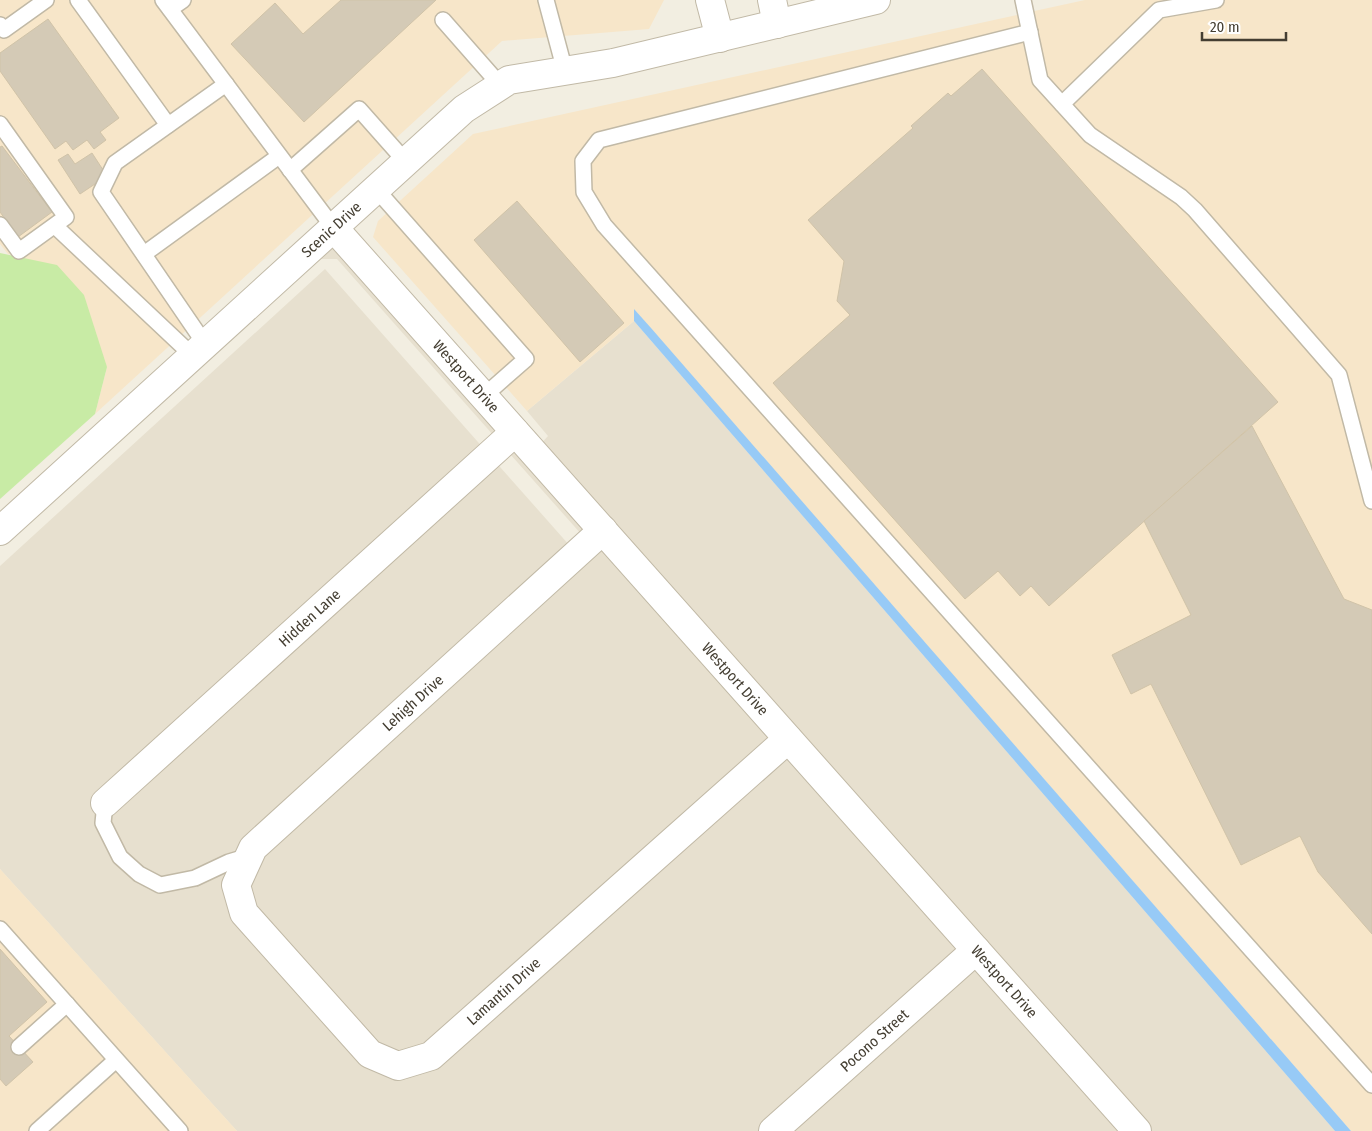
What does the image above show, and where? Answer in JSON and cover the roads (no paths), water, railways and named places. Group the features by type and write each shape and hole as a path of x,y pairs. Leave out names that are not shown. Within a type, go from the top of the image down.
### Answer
{"street":[{"path":"710,0 720,38"},
{"name":"Scenic Drive","path":"0,531 464,108 509,80 613,63 720,38 775,12 876,0"},
{"name":"Westport Drive","path":"334,228 1137,1131"},
{"name":"Hidden Lane","path":"105,803 515,432"},
{"name":"Lehigh Drive","path":"236,885 253,848 603,530"},
{"name":"Lamantin Drive","path":"236,885 244,914 370,1054 398,1066 431,1056 788,739"},
{"name":"Pocono Street","path":"773,1131 976,950"}],"lane":[{"path":"0,25 4,30 46,0"},
{"path":"78,0 168,125"},
{"path":"183,0 166,5 334,228"},
{"path":"546,0 565,71"},
{"path":"1022,0 1040,80 1090,135 1182,197 1339,375 1372,500"},
{"path":"1062,104 1159,10 1216,0"},
{"path":"443,20 501,86"},
{"path":"1030,32 599,140 583,161 584,192 604,224 1372,1085"},
{"path":"199,350 144,254 101,192 116,163 226,84"},
{"path":"290,170 359,108 406,162"},
{"path":"0,124 66,217 19,251 0,225"},
{"path":"144,254 279,156"},
{"path":"376,188 526,360 484,396"},
{"path":"55,226 199,350"},
{"path":"105,803 103,823 120,857 139,874 160,885 196,878 229,862 249,856"},
{"path":"0,929 180,1131"},
{"path":"19,1047 67,1004"},
{"path":"37,1131 116,1060"}],"water":[{"path":"634,309 1351,1131 1335,1131 634,321"}]}
